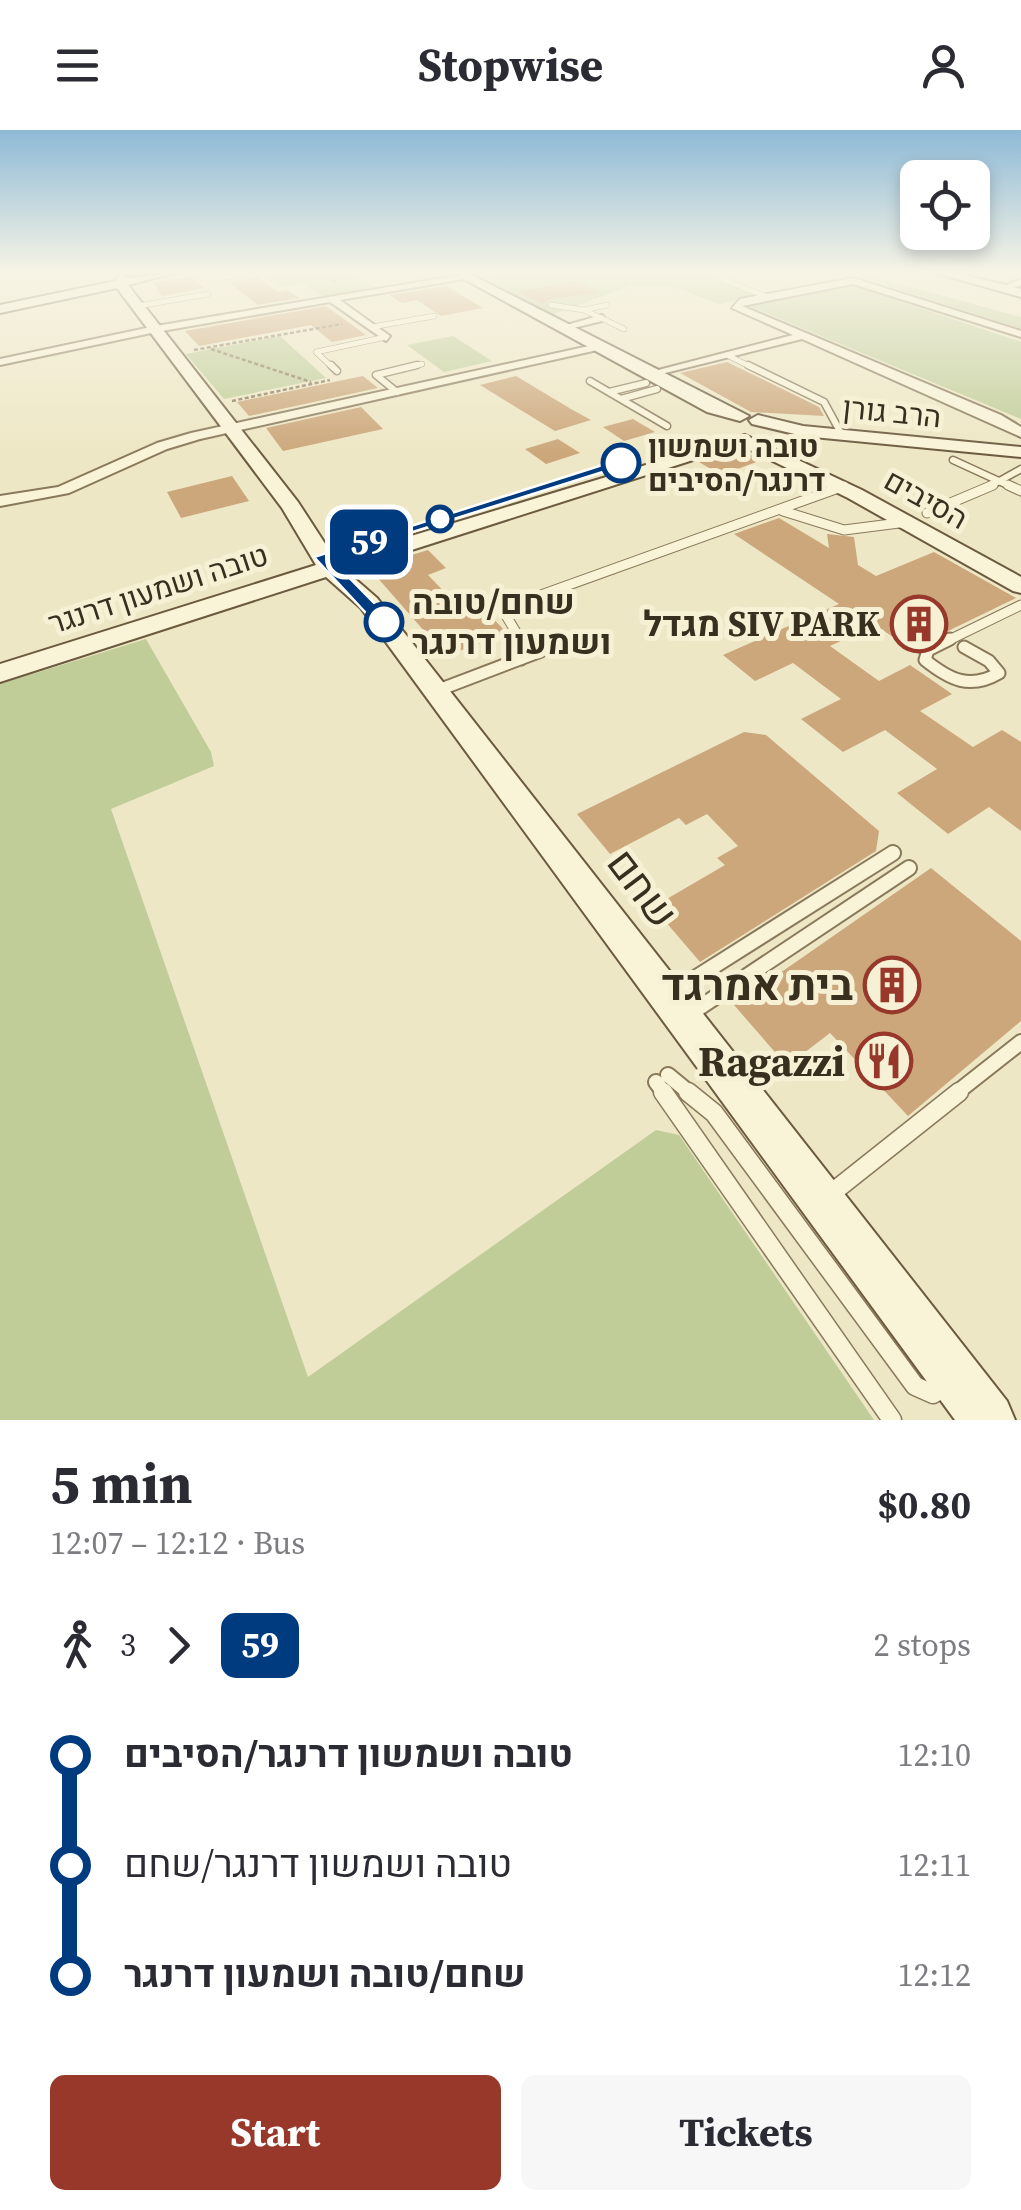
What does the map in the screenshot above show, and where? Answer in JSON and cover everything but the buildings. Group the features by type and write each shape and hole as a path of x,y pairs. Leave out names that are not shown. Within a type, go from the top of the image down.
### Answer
{"street":[{"path":"0,362 136,333"},
{"name":"שחם","path":"159,333 436,691 984,1419"},
{"path":"379,333 386,338"},
{"name":"הסיבים","path":"564,333 706,416 713,427"},
{"name":"הסיבים","path":"577,333 591,348"},
{"path":"794,333 996,418 1021,433"},
{"path":"651,382 726,355 801,336"},
{"path":"0,501 30,502 66,490 165,445 591,348"},
{"name":"הסיבים","path":"651,382 713,408 847,489 917,518 1021,586"},
{"name":"טובה ושמעון דרנגר","path":"0,673 283,583 335,559 692,440 719,419 752,432"},
{"name":"הסיבים","path":"752,432 847,489"},
{"name":"הרב גורן","path":"752,432 1018,453"},
{"name":"טובה ושמעון דרנגר","path":"0,657 752,432"},
{"path":"801,460 804,448 838,438"},
{"path":"283,583 321,582 360,597"}],"lane":[{"path":"337,372 316,352 386,338"},
{"path":"726,355 824,402 838,438"},
{"path":"397,392 376,375 422,364"},
{"path":"590,381 667,426"},
{"path":"609,392 651,382"},
{"path":"621,399 651,382"},
{"path":"953,460 1021,491"},
{"path":"783,512 823,529 876,532 1001,482 1021,468"},
{"path":"521,659 526,646 502,609 847,489"},
{"path":"964,647 989,661 999,673 981,685 960,684 925,660 928,650 1021,605"},
{"path":"436,691 540,652"},
{"path":"674,1008 894,853"},
{"path":"674,1008 909,868"},
{"path":"820,1201 1021,1042"},
{"path":"892,1420 662,1078 714,1113 915,1386 933,1394 958,1380"}],"path":[{"path":"174,354 288,333"},
{"path":"207,348 316,384"},
{"path":"213,405 333,380"}],"green space":[{"path":"814,333 995,333 1021,342 1021,419"},
{"path":"280,336 326,378 224,399 186,354"},
{"path":"453,336 492,361 444,372 407,345"},
{"path":"146,639 211,752 214,766 111,809 308,1377 656,1130 679,1135 874,1420 0,1420 0,684"}],"bus line":[{"name":"59","path":"384,622 321,557 621,463"}],"place":[{"name":"טובה ושמשון דרנגר/הסיבים","path":"621,463"},
{"name":"שחם/טובה ושמעון דרנגר","path":"384,622"},
{"name":"מגדל SIV PARK","path":"919,624"},
{"name":"בית אמרגד","path":"892,985"},
{"name":"Ragazzi","path":"884,1061"}]}
